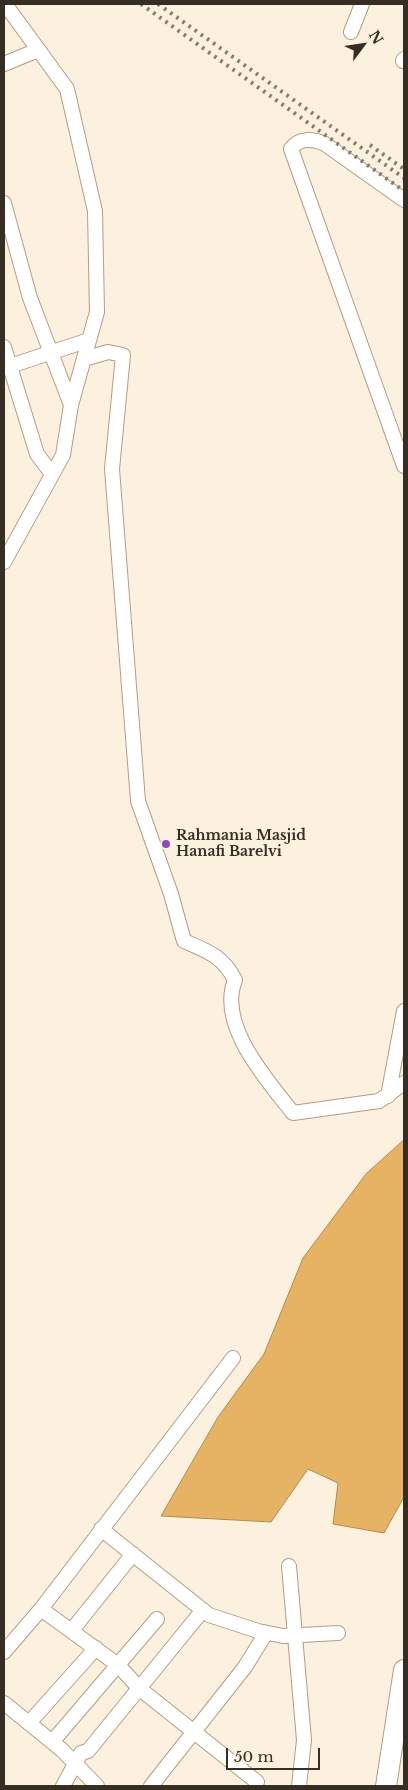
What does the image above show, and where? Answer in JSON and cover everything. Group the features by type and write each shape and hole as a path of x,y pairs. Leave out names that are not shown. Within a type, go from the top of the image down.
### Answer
{"street":[{"path":"4,4 66,89 95,211 97,312 71,405 63,455 5,555"},
{"path":"350,32 362,4"},
{"path":"4,64 38,50"},
{"path":"404,200 324,144 315,140 304,140 296,143 291,149 401,445 404,466"},
{"path":"4,202 30,298 71,405"},
{"path":"7,367 89,340"},
{"path":"4,347 7,367 37,454 52,474"},
{"path":"84,359 108,352 123,355 112,469 138,801 171,894 184,941 211,953 228,965 235,980 231,990 231,1005 239,1034 257,1066 293,1113 379,1101 404,1083"},
{"path":"388,1096 404,1010"},
{"path":"4,1652 41,1610 233,1358"},
{"path":"101,1529 203,1610 234,1624 266,1633 295,1637 338,1633"},
{"path":"72,1630 133,1554"},
{"path":"288,1566 304,1740 299,1786"},
{"path":"41,1610 72,1630 118,1665 140,1689 257,1782"},
{"path":"62,1786 81,1753 88,1751 203,1610"},
{"path":"52,1742 157,1620"},
{"path":"151,1786 245,1667 266,1633"},
{"path":"29,1723 96,1648"},
{"path":"386,1786 400,1727 404,1670"},
{"path":"4,1703 52,1742 97,1786"}],"shaded area":[{"path":"404,1140 404,1497 384,1533 333,1524 338,1483 308,1469 271,1522 161,1516 218,1417 264,1354 303,1258 366,1174"}],"railway":[{"path":"141,4 404,191"},
{"path":"158,4 404,178"},
{"path":"370,145 404,169"}],"place":[{"name":"Rahmania Masjid Hanafi Barelvi","path":"166,844"}]}
